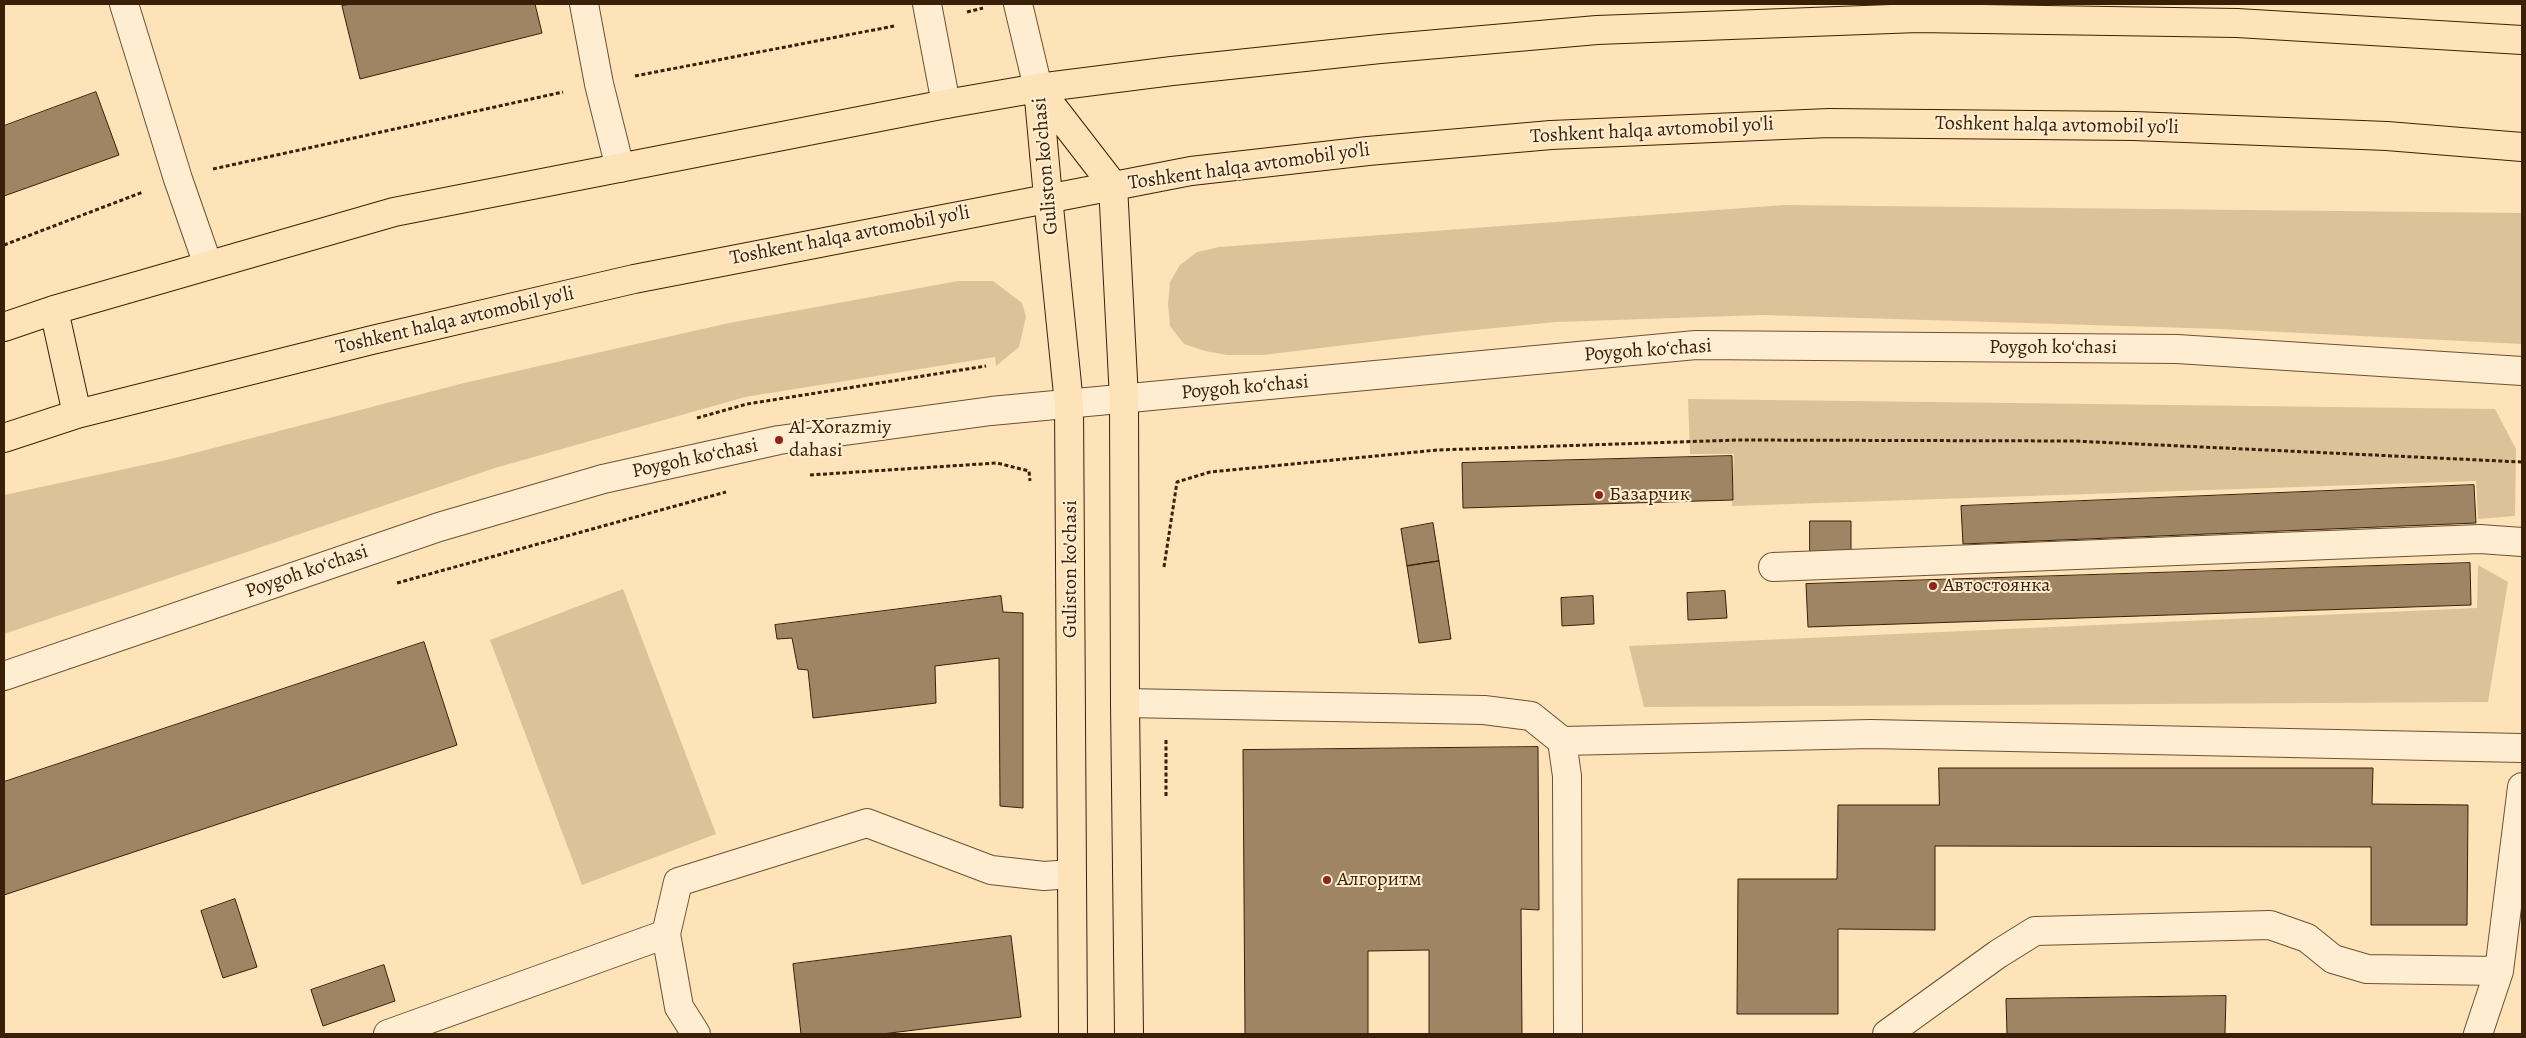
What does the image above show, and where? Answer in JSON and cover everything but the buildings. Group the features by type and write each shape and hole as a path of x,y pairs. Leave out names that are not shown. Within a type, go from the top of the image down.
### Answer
{"main road":[{"path":"4,327 54,310 394,212 946,104 1038,88 1360,51 1597,30 1918,18 2237,23 2522,40"},
{"name":"Guliston ko'chasi","path":"1038,88 1113,185"},
{"name":"Guliston ko'chasi","path":"1038,88 1069,404 1073,1034"},
{"name":"Toshkent halqa avtomobil yo'li","path":"4,438 77,414 372,340 634,279 1048,197 1191,171 1368,151 1532,136 1829,123 2134,126 2387,136 2522,147"},
{"path":"1113,185 1124,399 1129,1034"},
{"path":"54,310 77,414"}],"street":[{"path":"124,4 178,179 208,265"},
{"path":"584,4 599,84 620,168"},
{"path":"1018,4 1038,88"},
{"path":"929,11 946,104"},
{"name":"Poygoh koʻchasi","path":"4,676 439,527 603,479 779,440 991,411 1696,346 2177,349 2522,370"},
{"path":"1773,567 2480,539 2522,542"},
{"path":"1125,704 1484,710 1532,716 1562,741 1870,734 2522,748"},
{"path":"1562,741 1567,776 1568,1034"},
{"path":"2478,1034 2499,971 2514,916 2522,787"},
{"path":"696,1034 679,1007 666,934 678,882 866,823 991,870 1044,876 1071,874"},
{"path":"2514,916 2522,940"},
{"path":"1887,1034 1998,954 2035,931 2270,925 2308,938 2333,959 2367,969 2499,971"},
{"path":"388,1034 666,934"}],"path":[{"path":"4,245 190,174 929,11 987,8"},
{"path":"1163,570 1177,482 1210,472 1437,450 1738,440 2064,441 2522,462"},
{"path":"801,476 997,463 1030,471"},
{"path":"392,584 734,490"},
{"path":"1166,704 1166,802"}],"shaded area":[{"path":"1784,205 2522,213 2522,344 2221,329 1763,315 1556,322 1444,333 1263,355 1227,355 1205,351 1184,344 1170,326 1168,304 1170,282 1180,265 1197,252 1219,247"},
{"path":"958,281 993,281 1022,303 1026,317 1019,347 996,366 995,357 745,397 495,468 4,634 4,495 171,459 464,383 729,323"},
{"path":"1688,399 2495,409 2516,449 2515,516 2478,519 2476,481 1732,506 1734,454 1690,454"},
{"path":"2478,565 2508,582 2488,702 1644,707 1629,646 2477,608"},
{"path":"623,589 716,834 582,885 490,640"}],"place":[{"name":"Al-Xorazmiy dahasi","path":"779,440"},
{"name":"Базарчик","path":"1599,495"},
{"name":"Автостоянка","path":"1933,586"},
{"name":"Алгоритм","path":"1327,880"}]}
